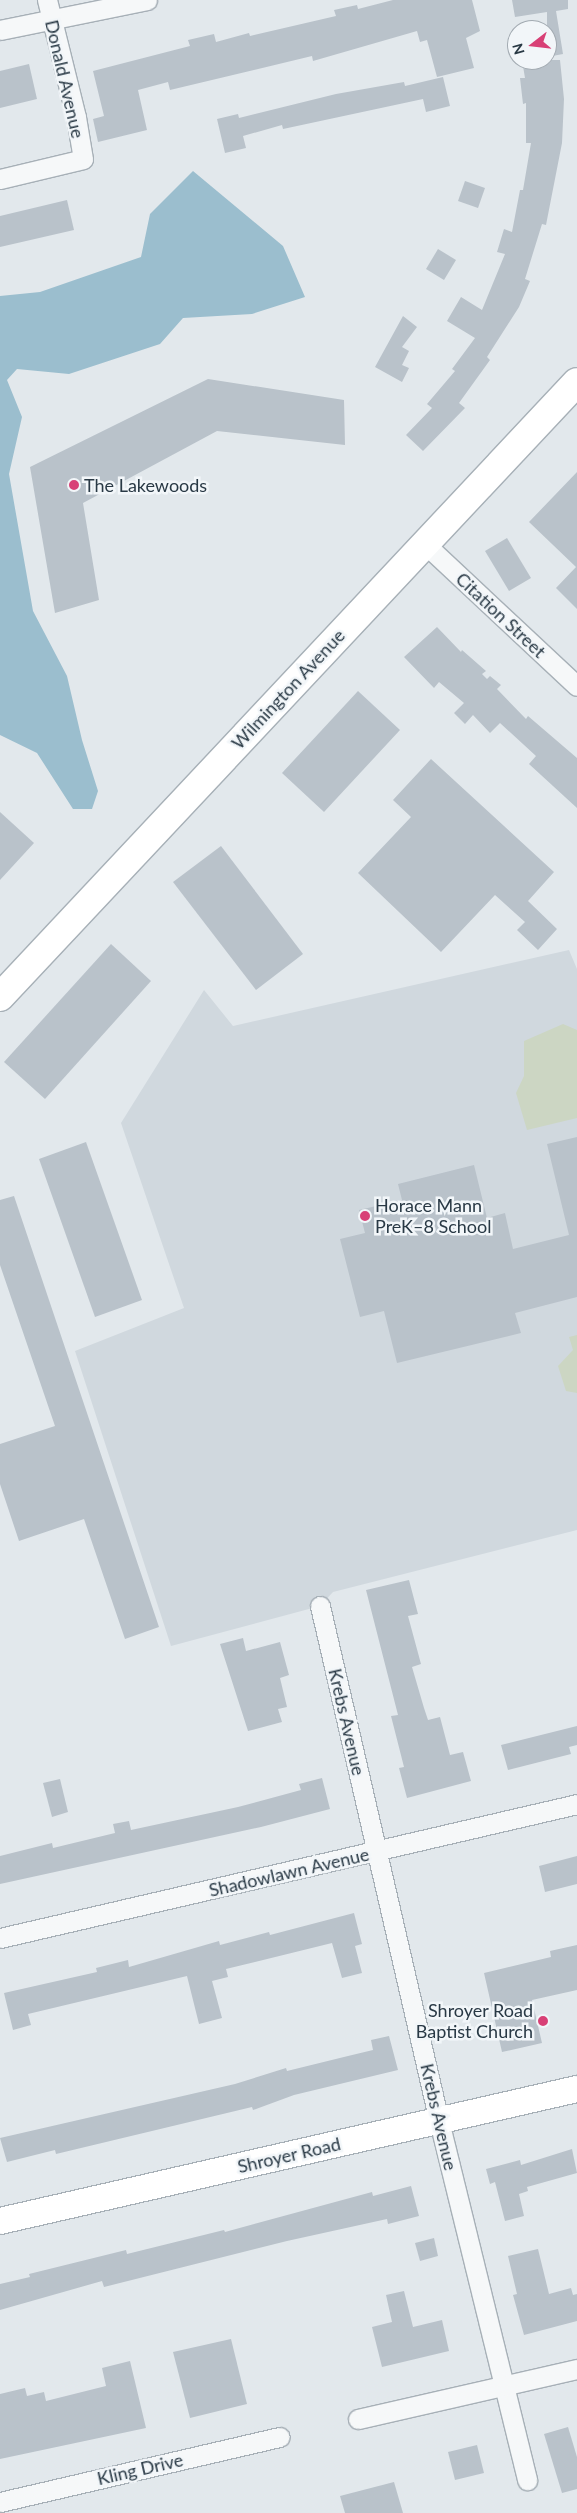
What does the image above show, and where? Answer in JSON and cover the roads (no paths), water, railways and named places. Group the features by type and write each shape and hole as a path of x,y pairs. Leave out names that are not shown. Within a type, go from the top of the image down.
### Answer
{"main road":[{"name":"Wilmington Avenue","path":"0,997 577,382"},
{"name":"Shroyer Road","path":"0,2221 577,2089"}],"street":[{"name":"Donald Avenue","path":"0,179 83,159 76,117 47,0"},
{"path":"0,30 147,0"},
{"name":"Citation Street","path":"424,543 577,686"},
{"name":"Krebs Avenue","path":"320,1606 439,2121 527,2480"},
{"name":"Shadowlawn Avenue","path":"0,1938 577,1804"},
{"path":"358,2419 577,2369"},
{"name":"Kling Drive","path":"0,2502 280,2437"}],"water":[{"path":"193,171 283,246 305,297 252,314 183,318 160,344 69,374 17,369 7,380 22,417 9,474 33,611 67,676 82,740 98,791 92,809 73,809 37,753 0,735 0,296 40,292 141,257 150,214"}],"place":[{"name":"The Lakewoods","path":"74,485"},
{"name":"Horace Mann PreK–8 School","path":"365,1216"},
{"name":"Shroyer Road Baptist Church","path":"543,2021"}]}
